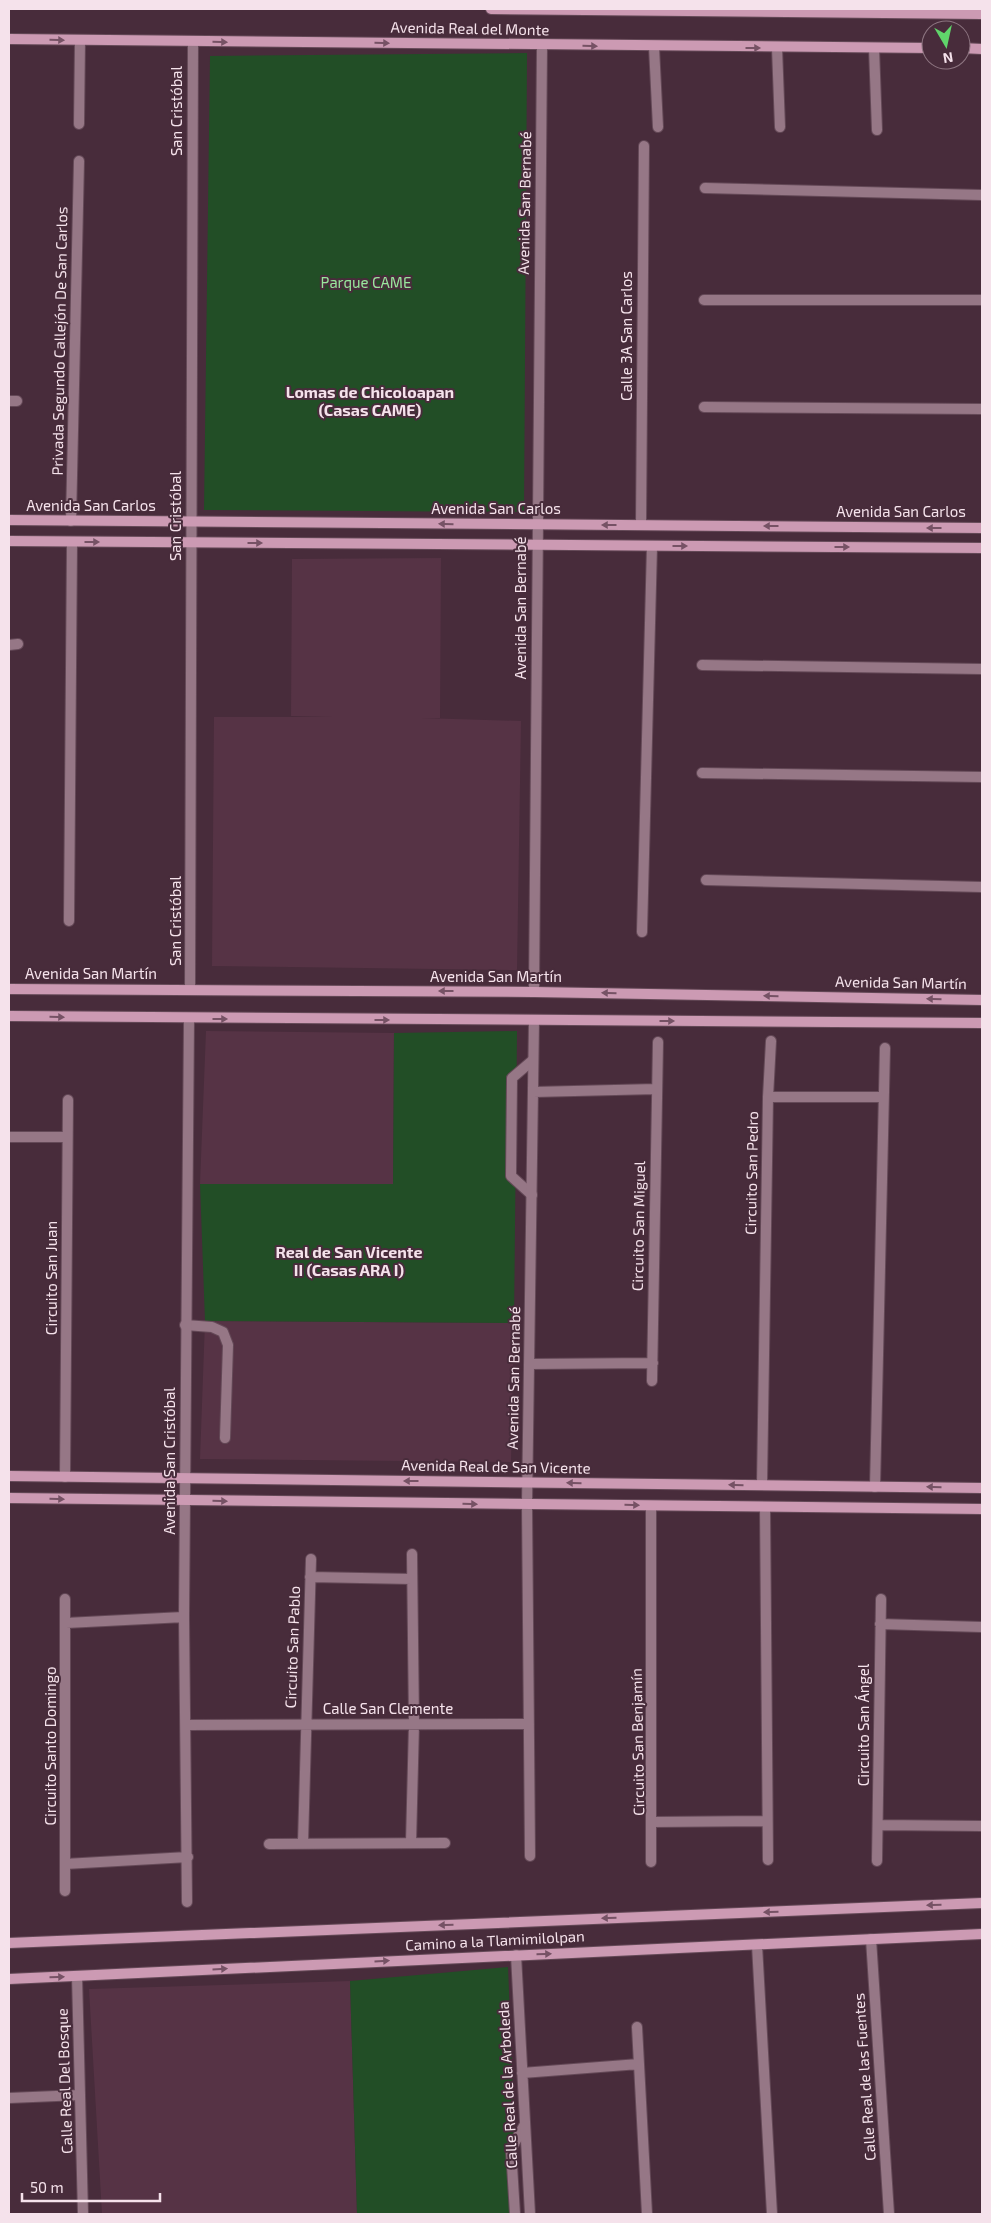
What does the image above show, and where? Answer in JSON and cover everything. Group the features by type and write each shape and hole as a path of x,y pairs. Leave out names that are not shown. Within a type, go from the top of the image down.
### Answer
{"street":[{"name":"Avenida Real del Monte","path":"491,9 886,11 982,14"},
{"name":"Avenida Real del Monte","path":"9,39 654,47 921,48"},
{"path":"79,124 80,40"},
{"name":"San Cristóbal","path":"190,990 193,41"},
{"name":"Avenida San Bernabé","path":"534,992 542,45"},
{"path":"654,47 658,127"},
{"path":"778,48 780,127"},
{"path":"874,48 877,130"},
{"name":"Calle 3A San Carlos","path":"641,525 644,146"},
{"name":"Privada Segundo Callejón De San Carlos","path":"71,521 79,161"},
{"path":"705,188 982,195"},
{"path":"704,300 982,300"},
{"path":"704,407 982,409"},
{"name":"Avenida San Carlos","path":"9,520 982,528"},
{"path":"9,541 982,548"},
{"path":"69,921 72,542"},
{"path":"642,932 652,546"},
{"path":"702,665 982,669"},
{"path":"702,773 982,778"},
{"path":"706,880 982,886"},
{"name":"Avenida San Martín","path":"9,989 534,992 982,1000"},
{"path":"9,1016 189,1019 982,1023"},
{"name":"Avenida San Cristóbal","path":"187,1902 184,1617 189,1019"},
{"name":"Avenida San Bernabé","path":"530,1856 528,1482 534,1020"},
{"path":"768,1097 772,1041"},
{"name":"Circuito San Miguel","path":"652,1381 658,1042"},
{"path":"875,1487 885,1048"},
{"path":"532,1195 511,1176 512,1078 534,1060"},
{"path":"533,1092 656,1089"},
{"name":"Circuito San Pedro","path":"762,1485 768,1097 883,1097"},
{"name":"Circuito San Juan","path":"65,1477 68,1100"},
{"path":"9,1137 68,1138"},
{"path":"185,1325 212,1327 223,1332 228,1345 225,1438"},
{"path":"529,1364 653,1363"},
{"name":"Avenida Real de San Vicente","path":"9,1476 185,1480 982,1488"},
{"path":"9,1498 982,1508"},
{"name":"Circuito San Benjamín","path":"651,1506 652,1822 766,1822"},
{"path":"765,1506 766,1822 768,1860"},
{"path":"411,1843 414,1724 412,1554"},
{"path":"310,1559 310,1577"},
{"name":"Circuito San Pablo","path":"303,1843 310,1577 412,1579"},
{"name":"Circuito San Ángel","path":"877,1861 881,1599"},
{"name":"Circuito Santo Domingo","path":"65,1891 66,1600"},
{"path":"66,1623 184,1617"},
{"path":"880,1624 982,1627"},
{"name":"Calle San Clemente","path":"186,1725 529,1724"},
{"path":"651,1862 652,1822"},
{"path":"878,1825 982,1826"},
{"path":"268,1844 445,1843"},
{"path":"65,1864 188,1857"},
{"name":"Camino a la Tlamimilolpan","path":"9,1943 982,1903"},
{"name":"Camino a la Tlamimilolpan","path":"9,1978 982,1934"},
{"name":"Calle Real de las Fuentes","path":"871,1939 889,2214"},
{"path":"757,1945 772,2214"},
{"name":"Calle Real de la Arboleda","path":"516,1955 530,2214"},
{"name":"Calle Real Del Bosque","path":"77,1976 83,2214"},
{"path":"637,2027 647,2214"},
{"path":"522,2073 639,2064"},
{"path":"9,2098 80,2095"},
{"path":"515,2214 511,2149 525,2124"}],"shaded area":[{"path":"441,558 440,718 422,718 521,721 517,970 212,966 214,717 332,717 291,716 292,559"},
{"path":"206,1031 394,1033 393,1184 200,1184"},
{"path":"205,1321 514,1323 511,1462 200,1459"},
{"path":"350,1981 357,2214 102,2214 89,1989"}],"green space":[{"name":"Parque CAME","path":"527,53 524,512 204,510 210,56"},
{"path":"517,1031 514,1323 205,1321 200,1184 393,1184 394,1033"},
{"path":"508,1967 518,2214 357,2214 350,1981"}],"district":[{"name":"Lomas de Chicoloapan (Casas CAME)","path":"370,401"},
{"name":"Real de San Vicente II (Casas ARA I)","path":"349,1261"}]}
